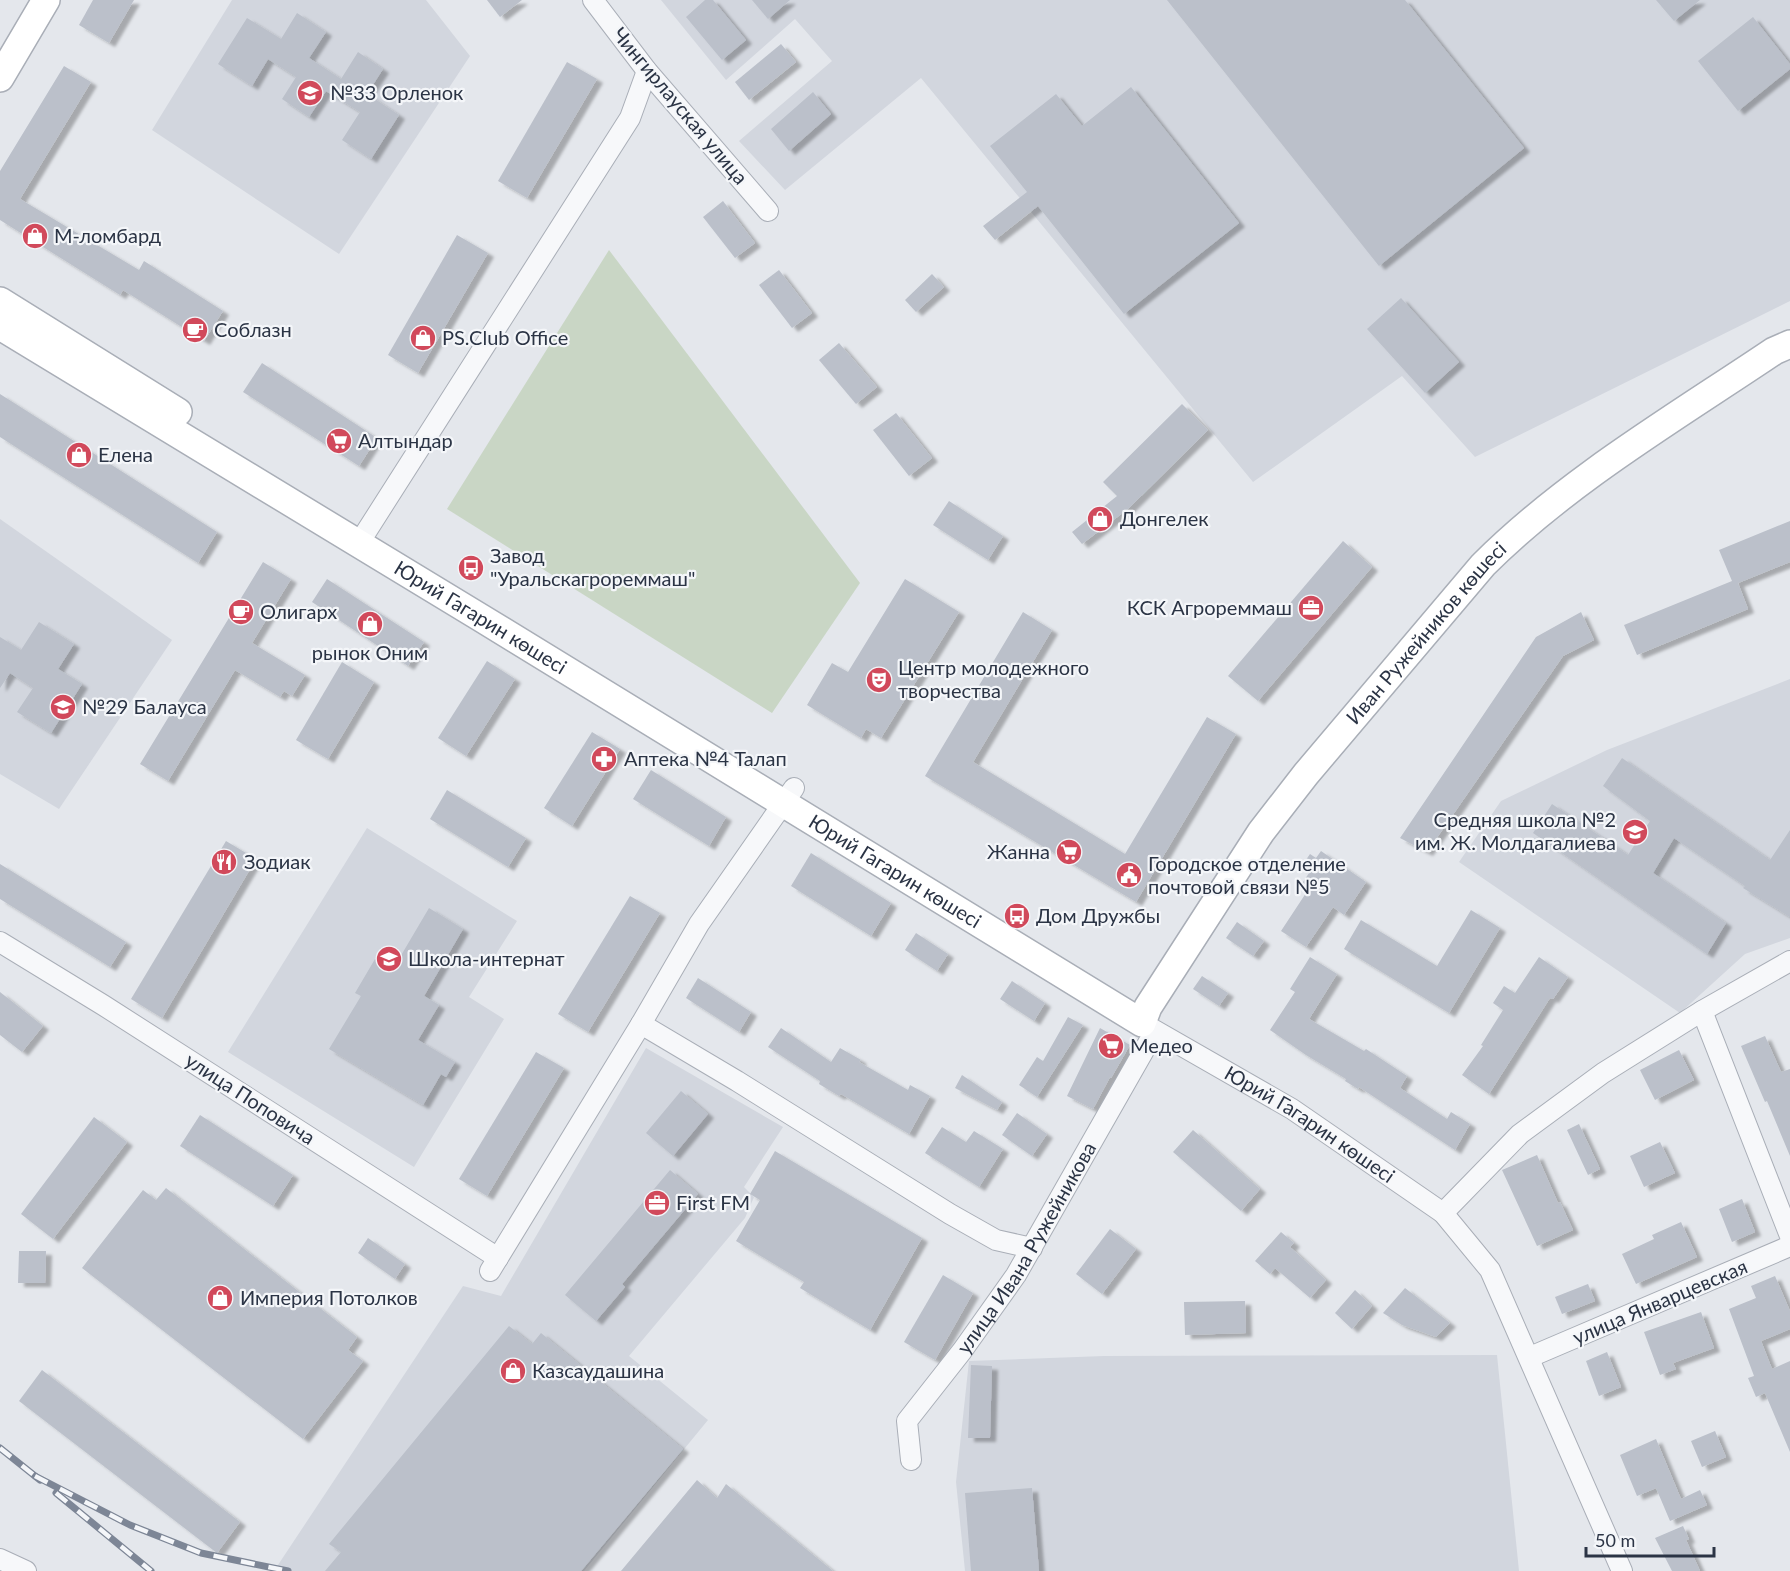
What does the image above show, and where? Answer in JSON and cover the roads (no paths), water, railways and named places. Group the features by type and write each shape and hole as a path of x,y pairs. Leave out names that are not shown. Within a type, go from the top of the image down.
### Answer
{"main road":[{"path":"0,78 46,0"},
{"name":"Юрий Гагарин көшесі","path":"0,301 364,535 630,711 789,796 1148,1020"},
{"name":"Юрий Гагарин көшесі","path":"0,326 364,535"},
{"name":"Иван Ружейников көшесі","path":"1148,1020 1261,832 1306,774 1483,566 1566,492 1774,351 1790,344"}],"street":[{"name":"Чингирлауская улица","path":"592,0 647,71 768,211"},
{"path":"364,535 630,118 647,71"},
{"path":"789,796 699,924 641,1024 738,1081 959,1219 996,1240 1032,1248"},
{"name":"улица Поповича","path":"0,942 103,1005 494,1265 641,1024"},
{"path":"1443,1213 1520,1134 1603,1073 1702,1011 1790,961"},
{"path":"1702,1011 1790,1236"},
{"name":"Юрий Гагарин көшесі","path":"1148,1020 1292,1109 1443,1213 1490,1270 1622,1571"},
{"name":"улица Ивана Ружейникова","path":"911,1460 908,1420 962,1351 1016,1275 1148,1020"},
{"name":"улица Январцевская","path":"1530,1357 1790,1246"},
{"path":"0,1559 26,1571"}],"railway":[{"path":"0,1448 40,1480"},
{"path":"35,1476 130,1525 201,1553 288,1571"},
{"path":"56,1493 151,1571"}],"place":[{"name":"№33 Орленок","path":"310,93"},
{"name":"М-ломбард","path":"35,236"},
{"name":"Соблазн","path":"195,330"},
{"name":"PS.Club Office","path":"423,338"},
{"name":"Алтындар","path":"339,441"},
{"name":"Елена","path":"79,455"},
{"name":"Донгелек","path":"1100,519"},
{"name":"Завод \"Уральскагрореммаш\"","path":"471,568"},
{"name":"КСК Агрореммаш","path":"1311,608"},
{"name":"Олигарх","path":"241,612"},
{"name":"рынок Оним","path":"370,624"},
{"name":"Центр молодежного творчества","path":"879,680"},
{"name":"№29 Балауса","path":"63,707"},
{"name":"Аптека №4 Талап","path":"604,759"},
{"name":"Средняя школа №2 им. Ж. Молдагалиева","path":"1635,832"},
{"name":"Жанна","path":"1069,852"},
{"name":"Зодиак","path":"224,862"},
{"name":"Городское отделение почтовой связи №5","path":"1129,875"},
{"name":"Дом Дружбы","path":"1017,916"},
{"name":"Школа-интернат","path":"389,959"},
{"name":"Медео","path":"1111,1046"},
{"name":"First FM","path":"657,1203"},
{"name":"Империя Потолков","path":"220,1298"},
{"name":"Казсаудашина","path":"513,1371"}]}
